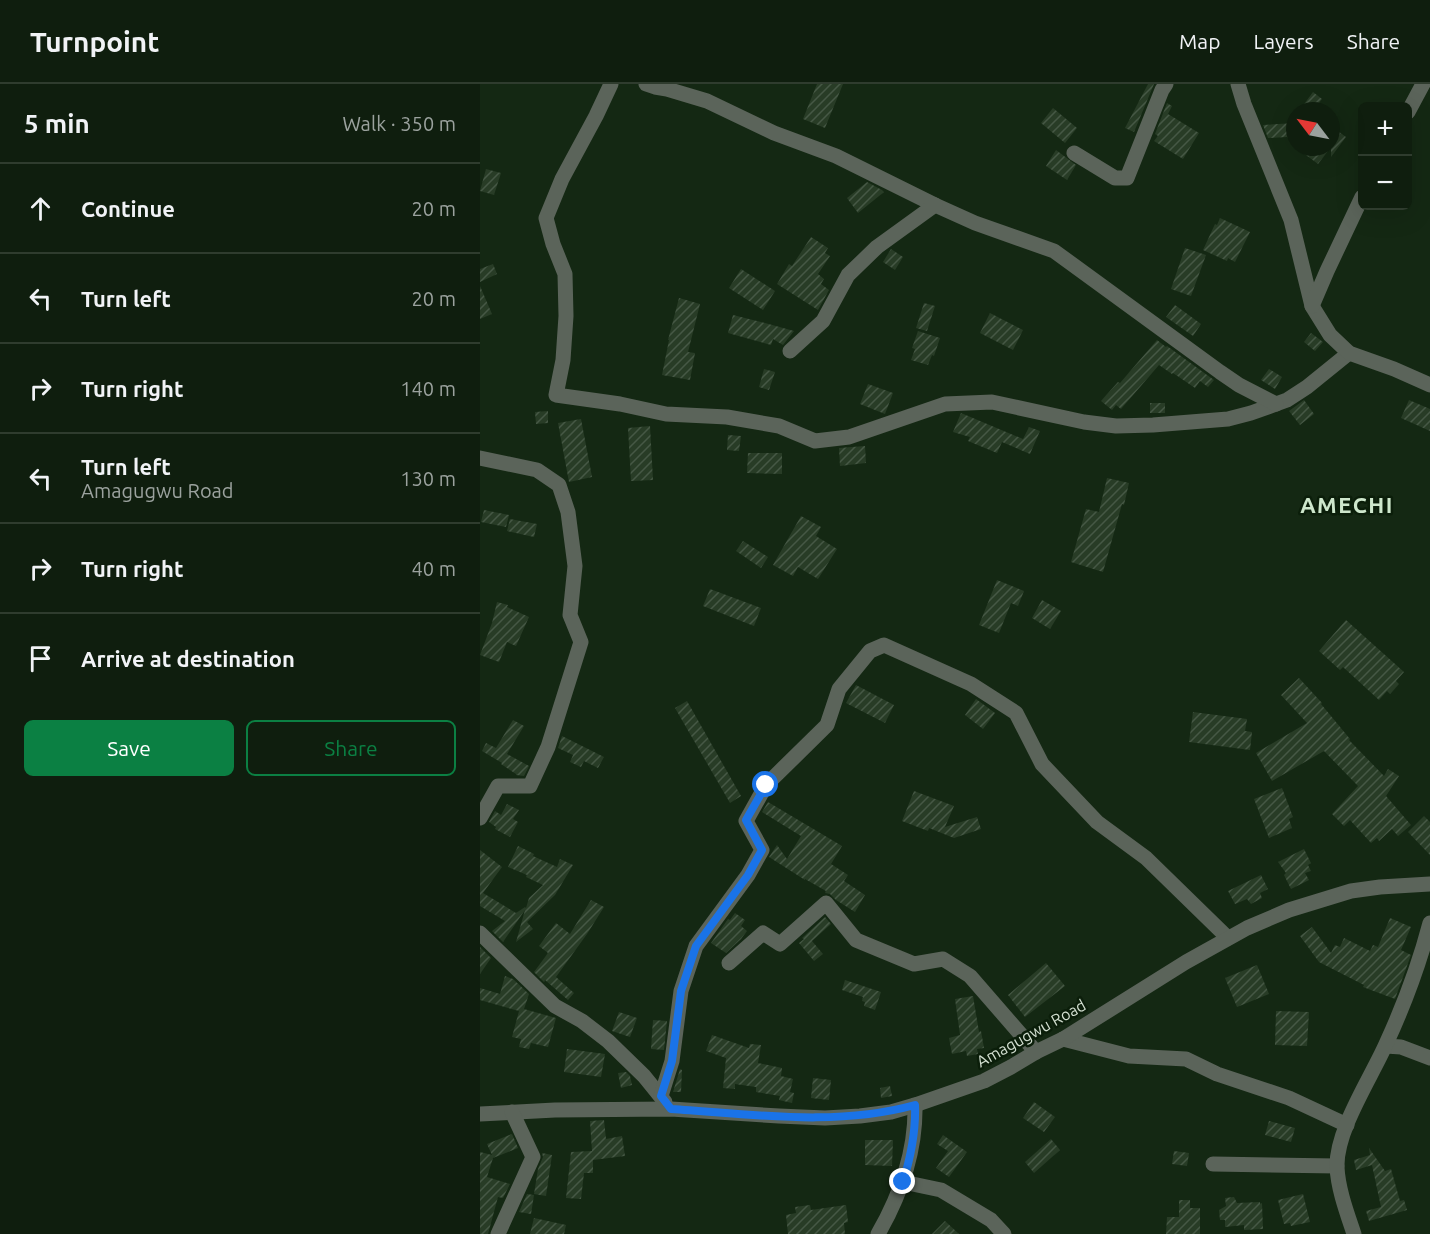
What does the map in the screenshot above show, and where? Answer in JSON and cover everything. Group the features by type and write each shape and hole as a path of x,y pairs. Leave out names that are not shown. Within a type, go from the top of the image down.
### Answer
{"street":[{"path":"611,84 562,179 546,218 565,274 566,316 563,360 556,395 666,414 727,417 779,426 815,441 849,436 945,404 993,402 1084,422 1116,426 1193,422 1228,419 1251,414 1287,400 1349,353"},
{"path":"646,84 707,101 774,133 836,156 975,223 1058,253 1220,372 1239,385 1276,404"},
{"path":"1074,153 1115,178 1127,178 1166,84"},
{"path":"1238,84 1291,220 1312,306 1330,335 1349,353 1430,385"},
{"path":"1412,103 1423,84"},
{"path":"790,351 823,321 848,275 878,247 935,205"},
{"path":"1312,306 1358,205"},
{"path":"480,458 537,470 559,485 568,512 575,567 570,615 581,642 548,747 530,786 498,786 480,818"},
{"path":"661,1096 672,1061 681,991 696,946 748,875 762,850 746,820 766,785 827,725 839,689 870,651 884,645 971,684 1016,713 1042,764 1089,814 1146,858 1228,938"},
{"name":"Amagugwu Road","path":"480,1114 671,1109 825,1118 891,1112 984,1081 1063,1039 1186,962 1246,928 1289,910 1351,891 1430,884"},
{"path":"729,963 763,933 780,944 826,903 856,940 914,964 943,959 970,976 1036,1052"},
{"path":"1354,1234 1344,1202 1337,1166 1341,1139 1406,999 1430,923"},
{"path":"480,933 555,1006 582,1021 608,1041 644,1076 671,1109"},
{"path":"1063,1039 1128,1056 1186,1059 1216,1074 1289,1098 1347,1125"},
{"path":"1386,1046 1401,1047 1430,1058"},
{"path":"878,1234 903,1182 910,1159 914,1141 915,1105"},
{"path":"498,1234 533,1157 512,1112"},
{"path":"1213,1164 1337,1166"},
{"path":"903,1182 941,1191 991,1220 1004,1234"}],"building":[{"path":"817,84 843,84 825,128 803,119"},
{"path":"1148,84 1154,84 1134,132 1125,128"},
{"path":"1313,92 1322,99 1320,102 1306,102"},
{"path":"1167,103 1172,106 1168,114 1199,133 1183,159 1154,141 1158,136 1155,134"},
{"path":"1053,108 1077,128 1065,143 1041,123"},
{"path":"1286,124 1286,137 1268,138 1263,125"},
{"path":"1340,133 1346,137 1340,145"},
{"path":"1056,150 1076,165 1067,180 1046,166"},
{"path":"1307,156 1324,156 1318,164"},
{"path":"486,169 501,173 494,195 480,191"},
{"path":"867,182 884,192 858,213 847,198"},
{"path":"1220,218 1250,232 1235,262 1228,258 1227,261 1203,250"},
{"path":"811,237 828,248 825,253 830,256 818,274 824,279 821,284 829,290 818,310 777,284 789,264 792,266"},
{"path":"1185,248 1206,255 1191,296 1171,289"},
{"path":"891,249 903,257 895,270 883,262"},
{"path":"493,264 497,274 480,282 480,269"},
{"path":"741,269 775,291 763,310 729,288"},
{"path":"480,286 492,314 480,319"},
{"path":"679,298 700,304 688,352 695,353 690,380 662,375"},
{"path":"924,303 935,306 927,331 916,328"},
{"path":"1175,305 1201,324 1193,336 1166,317"},
{"path":"990,313 1023,330 1013,350 980,333"},
{"path":"733,315 794,331 783,345 773,339 771,345 728,333"},
{"path":"918,331 940,338 934,356 932,355 928,365 911,360 915,349 912,348"},
{"path":"1311,333 1323,342 1315,351 1304,342"},
{"path":"1157,340 1214,380 1208,387 1200,381 1195,388 1159,365 1121,409 1116,405 1112,410 1101,401 1118,382 1120,383"},
{"path":"764,369 775,372 769,390 759,387"},
{"path":"1269,369 1282,377 1275,389 1261,380"},
{"path":"868,384 893,393 885,414 860,404"},
{"path":"1304,400 1314,414 1300,425 1289,411"},
{"path":"1409,400 1430,409 1430,431 1401,418"},
{"path":"1150,403 1165,403 1165,413 1150,413"},
{"path":"548,411 548,423 536,424 535,412"},
{"path":"961,413 1023,439 1029,427 1040,431 1030,454 1002,442 997,453 968,441 970,437 953,432"},
{"path":"581,419 592,477 569,482 558,423"},
{"path":"650,426 653,480 631,481 628,428"},
{"path":"728,435 741,436 739,451 727,450"},
{"path":"865,446 866,463 840,466 839,448"},
{"path":"748,453 782,453 782,474 747,473"},
{"path":"1107,478 1129,483 1103,572 1071,562 1086,509 1099,512"},
{"path":"484,510 509,515 506,527 481,522"},
{"path":"801,516 821,527 816,536 837,549 818,579 798,567 793,576 773,565"},
{"path":"510,519 537,524 534,537 507,531"},
{"path":"743,541 768,557 761,568 736,551"},
{"path":"997,580 1024,591 1018,606 1011,603 999,633 979,625"},
{"path":"710,589 761,608 754,626 703,606"},
{"path":"1042,600 1061,611 1050,629 1032,618"},
{"path":"497,602 508,605 507,607 529,617 516,646 507,642 499,662 480,655"},
{"path":"1346,620 1404,672 1396,681 1399,684 1390,694 1387,691 1379,700 1343,667 1340,670 1319,651"},
{"path":"1299,678 1322,703 1349,740 1384,776 1388,769 1399,776 1386,796 1411,825 1398,836 1392,829 1379,841 1377,838 1371,843 1350,820 1344,826 1332,814 1358,786 1324,751 1272,781 1256,753 1307,723 1281,695"},
{"path":"856,685 894,705 885,723 846,703"},
{"path":"976,699 995,713 983,729 965,715"},
{"path":"687,701 741,796 730,803 675,708"},
{"path":"1193,712 1247,719 1245,731 1252,732 1250,750 1189,742"},
{"path":"513,720 524,726 507,754 529,766 524,776 516,775 482,751 486,743 496,748"},
{"path":"562,736 604,757 598,768 584,761 581,767 570,762 573,755 558,748"},
{"path":"1282,788 1293,817 1289,819 1292,828 1269,838 1254,799"},
{"path":"914,791 954,806 945,827 977,817 981,829 954,838 902,821"},
{"path":"768,802 842,846 831,864 848,875 844,881 865,895 855,912 830,894 825,893 826,891 769,857 777,845 787,859 801,836 762,812"},
{"path":"507,804 519,810 513,819 518,822 510,837 495,829 496,827 489,822 495,811 501,815"},
{"path":"1424,816 1430,822 1430,855 1408,832"},
{"path":"518,846 557,867 560,859 573,865 555,895 527,922 533,929 516,942 525,910 503,942 492,931 505,921 480,906 480,850 502,867 483,893 516,913 526,908 529,898 543,885 508,867"},
{"path":"1304,849 1311,863 1308,865 1311,871 1305,873 1309,880 1291,889 1284,875 1286,873 1278,862"},
{"path":"1261,875 1268,889 1260,893 1262,898 1251,904 1247,899 1235,904 1228,891"},
{"path":"591,900 604,907 556,977 574,993 568,1000 534,972 548,953 539,946 556,923 570,934"},
{"path":"735,913 745,920 741,926 747,931 726,953 711,943"},
{"path":"825,917 831,924 812,941 823,954 814,961 799,943"},
{"path":"1390,918 1411,927 1401,950 1411,955 1395,999 1363,987 1364,985 1319,962 1300,936 1312,927 1331,953 1335,945 1340,947 1344,938 1370,951 1373,945 1378,947"},
{"path":"480,947 491,958 480,974"},
{"path":"1046,963 1065,986 1025,1017 1008,995"},
{"path":"1257,965 1269,994 1237,1007 1225,978"},
{"path":"505,976 513,979 529,994 524,1009 556,1018 548,1047 531,1043 529,1049 519,1047 521,1039 512,1037 519,1011 480,1000 480,988 500,994"},
{"path":"845,980 881,992 875,1010 864,1006 863,997 842,990"},
{"path":"973,996 984,1048 977,1049 978,1054 967,1056 966,1051 952,1054 949,1038 960,1035 955,999"},
{"path":"1276,1011 1309,1012 1307,1046 1275,1045"},
{"path":"619,1012 637,1018 630,1037 612,1031"},
{"path":"653,1020 667,1021 664,1050 651,1049"},
{"path":"712,1035 749,1048 750,1044 761,1045 758,1063 782,1068 781,1076 793,1079 790,1092 794,1093 792,1103 779,1100 780,1096 756,1092 756,1087 735,1084 735,1089 723,1088 726,1058 706,1051"},
{"path":"567,1049 605,1054 601,1077 564,1072"},
{"path":"680,1069 682,1070 681,1092 673,1092"},
{"path":"626,1072 630,1076 632,1085 621,1088 618,1073"},
{"path":"813,1078 831,1080 829,1100 811,1098"},
{"path":"890,1086 892,1096 881,1098 880,1088"},
{"path":"1034,1102 1055,1117 1044,1132 1023,1118"},
{"path":"604,1120 606,1139 622,1136 625,1156 593,1160 593,1173 584,1173 581,1199 566,1198 571,1152 592,1151 590,1121"},
{"path":"1269,1121 1295,1128 1291,1142 1265,1135"},
{"path":"512,1134 518,1148 493,1158 487,1177 510,1184 503,1198 498,1197 488,1234 480,1234 480,1152 492,1155 487,1144"},
{"path":"943,1135 967,1152 949,1177 936,1168 948,1151 937,1144"},
{"path":"1051,1139 1060,1150 1034,1173 1025,1162"},
{"path":"865,1140 893,1140 892,1166 865,1165"},
{"path":"1369,1148 1385,1171 1391,1169 1400,1201 1404,1200 1407,1210 1369,1221 1366,1211 1381,1207 1372,1165 1356,1170 1354,1160 1370,1155"},
{"path":"1174,1151 1189,1153 1187,1166 1172,1164"},
{"path":"542,1153 552,1155 546,1196 534,1194"},
{"path":"527,1194 534,1195 531,1214 519,1212"},
{"path":"1303,1194 1310,1222 1291,1226 1290,1223 1284,1224 1278,1200"},
{"path":"1234,1197 1237,1203 1262,1203 1263,1229 1244,1230 1244,1225 1225,1227 1225,1220 1220,1220 1219,1210 1226,1206 1225,1198"},
{"path":"1179,1200 1190,1200 1190,1208 1200,1208 1200,1234 1166,1234 1167,1217 1179,1217"},
{"path":"810,1205 811,1210 846,1205 848,1222 844,1223 845,1234 788,1234 786,1215 796,1213 795,1207"},
{"path":"534,1218 566,1225 564,1234 530,1234"},
{"path":"945,1221 959,1234 932,1234"}],"district":[{"name":"AMECHI","path":"1347,504"}],"route":[{"path":"766,785 746,820 762,850 748,875 696,946 681,991 672,1061 661,1096 671,1109 825,1118 891,1112 915,1105 914,1141 903,1182"}]}
